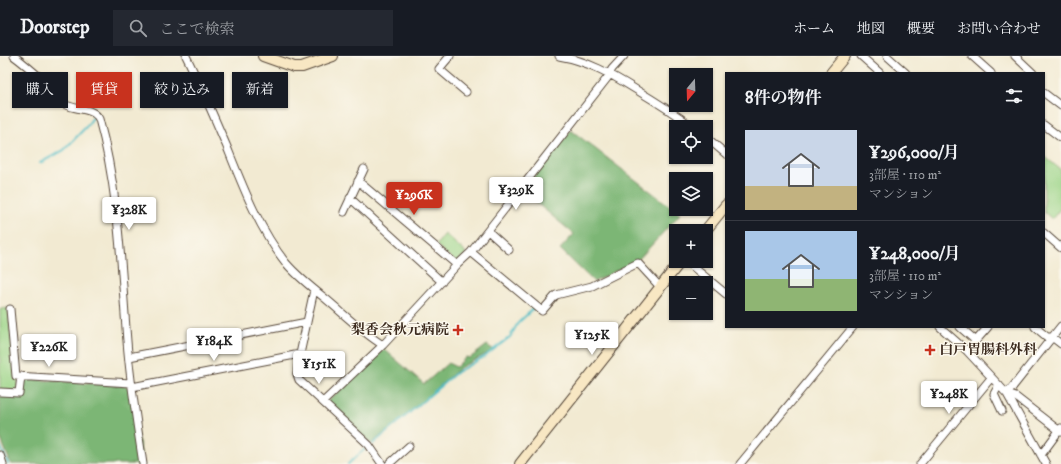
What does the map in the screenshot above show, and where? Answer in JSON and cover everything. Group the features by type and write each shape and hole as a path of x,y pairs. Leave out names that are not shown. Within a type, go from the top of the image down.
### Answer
{"street":[{"path":"14,56 46,83 65,105 94,112 97,114 99,119 109,163 120,237 127,343 143,464"},
{"path":"186,56 222,135 247,197 257,217 286,263 314,290 369,337 383,344"},
{"path":"263,56 279,59 294,67 302,67 334,56"},
{"path":"450,56 439,69 466,92"},
{"path":"559,56 576,59 595,66 673,112 684,120"},
{"path":"324,402 383,344 471,252 624,56"},
{"path":"832,72 845,56"},
{"path":"861,56 879,72"},
{"path":"887,56 905,72"},
{"path":"972,56 991,72"},
{"path":"1015,56 1032,72"},
{"path":"1045,96 1061,106"},
{"path":"1045,126 1061,138"},
{"path":"713,143 725,153"},
{"path":"344,212 364,170"},
{"path":"358,181 457,265"},
{"path":"350,198 442,282"},
{"path":"711,224 725,206"},
{"path":"488,231 509,250"},
{"path":"1045,234 1061,248"},
{"path":"471,252 542,311 556,295 592,286 638,263 660,287"},
{"path":"520,464 675,268"},
{"path":"694,268 725,293"},
{"path":"314,290 300,354 297,374 299,380 369,445 382,464"},
{"path":"10,309 16,376 132,385 300,354"},
{"path":"129,358 307,322"},
{"path":"1007,394 1061,326"},
{"path":"740,464 852,328"},
{"path":"941,328 966,351 1007,394 1046,464"},
{"path":"961,328 976,341"},
{"path":"966,351 987,328"},
{"path":"1036,328 1047,337 1052,338 1061,344"},
{"path":"0,392 20,393 21,376"},
{"path":"920,464 992,378"},
{"path":"999,385 994,394 1002,411"},
{"path":"1007,394 1016,397 1060,430 1041,456"},
{"path":"389,464 409,446"},
{"path":"0,456 4,464"}],"green space":[{"path":"571,130 669,206 669,216 678,216 671,224 669,224 669,226 639,259 594,282 560,249 574,234 522,191"},
{"path":"1045,157 1061,170 1061,208 1052,219 1045,213"},
{"path":"445,234 466,253 459,261 455,261 436,245"},
{"path":"8,308 15,378 18,381 18,387 15,391 0,389 0,309"},
{"path":"487,345 494,350 461,367 424,401 371,444 327,402 384,349 424,384 448,363 456,367 466,357 470,358"},
{"path":"27,379 126,386 130,389 143,464 11,464 0,437 0,395 23,397 23,381"}],"waterway":[{"path":"40,163 64,150 86,127 94,116"},
{"path":"373,444 457,372 484,357 510,337 518,323 533,309"},
{"path":"0,446 8,464"},
{"path":"348,464 365,449"}],"place":[{"name":"梨香会秋元病院","path":"458,330"},
{"name":"白戸胃腸科外科","path":"930,350"}]}
